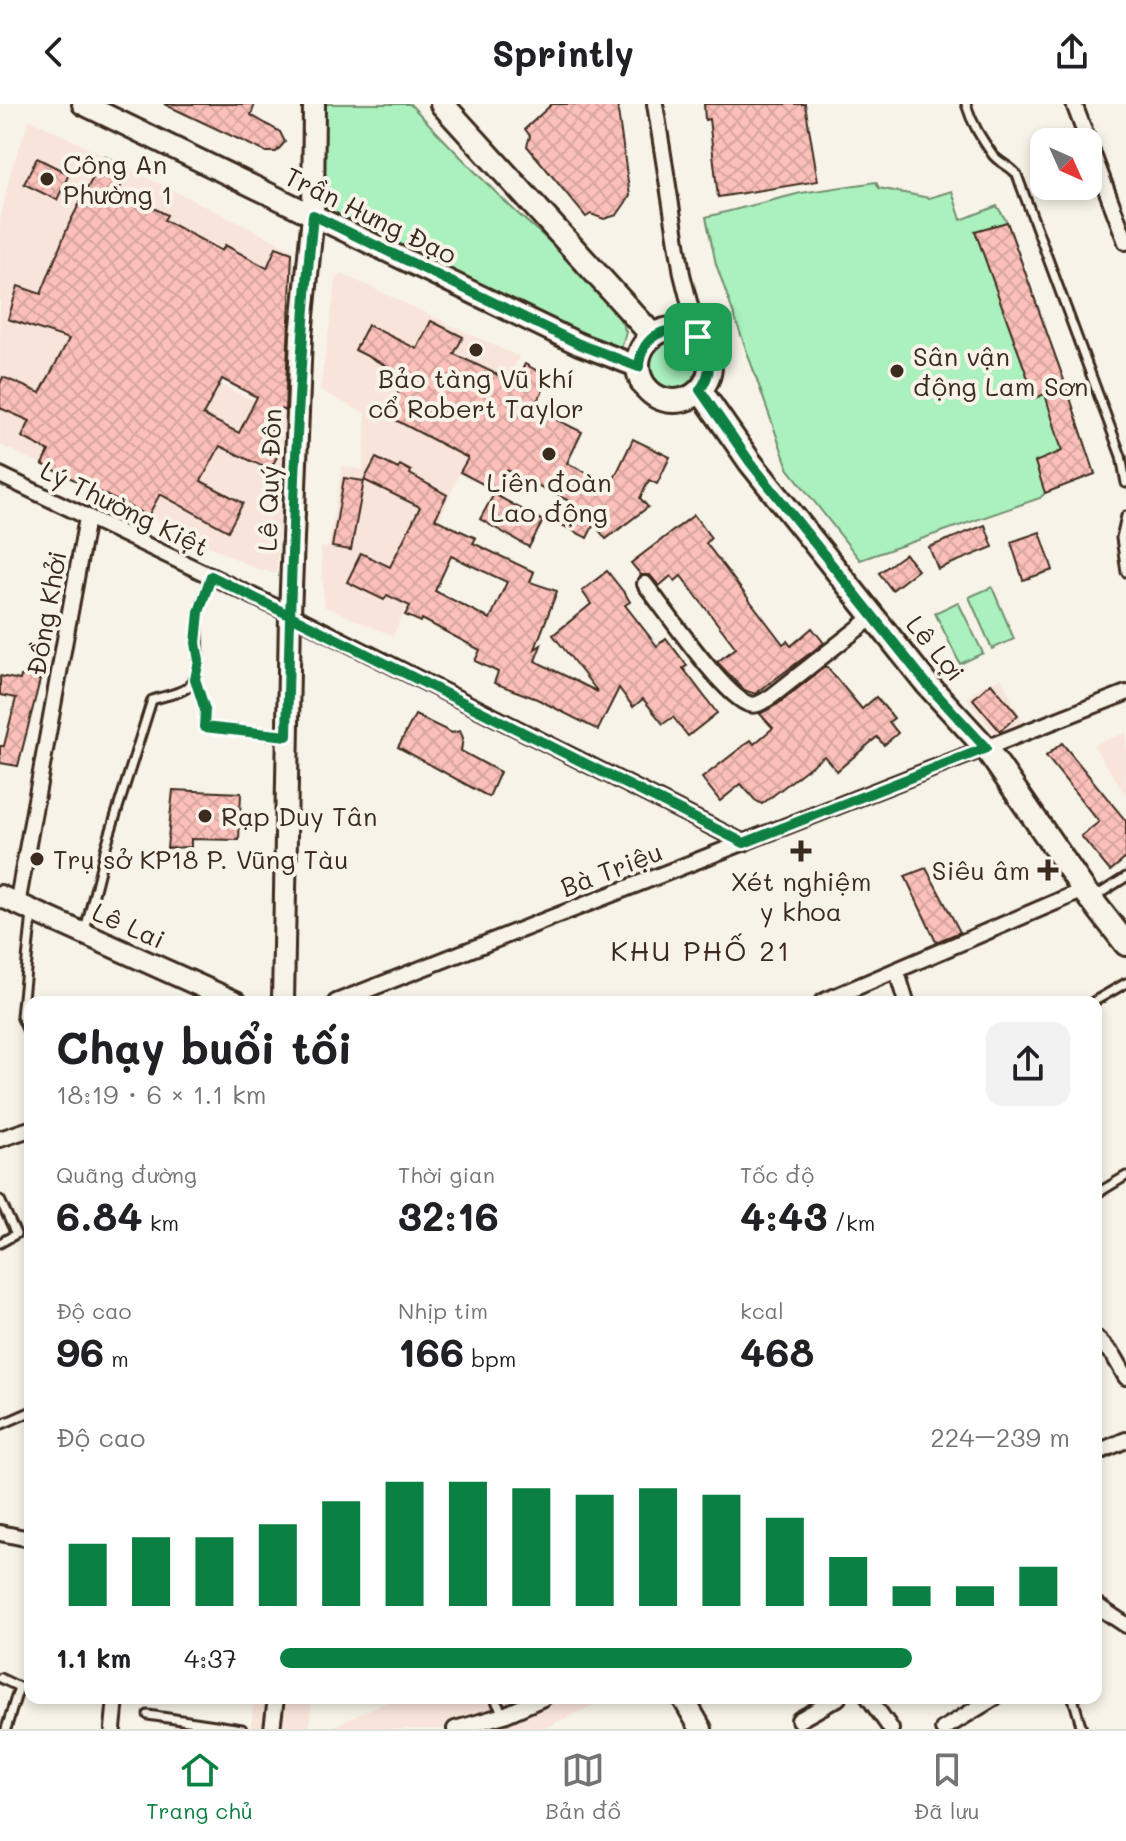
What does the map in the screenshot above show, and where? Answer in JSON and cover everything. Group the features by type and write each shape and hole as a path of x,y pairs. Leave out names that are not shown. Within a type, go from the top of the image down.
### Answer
{"main road":[{"path":"442,104 653,336"},
{"path":"676,328 698,337 710,357 707,380 700,390 679,400 656,396 641,379 639,367 640,355 653,336 676,328"},
{"name":"Lê Lợi","path":"700,390 750,462 927,684 986,748 1088,895 1126,944"}],"street":[{"name":"Trần Hưng Đạo","path":"83,104 579,344 639,367"},
{"name":"Lê Quý Đôn","path":"283,996 290,614 301,336 313,215 314,104"},
{"path":"655,104 682,274 698,337"},
{"path":"1074,104 1126,242"},
{"name":"Lý Thường Kiệt","path":"0,475 290,614 744,843"},
{"name":"Đồng Khởi","path":"16,904 87,518"},
{"path":"645,584 728,688 747,704 754,705 772,696 874,616"},
{"name":"Bà Triệu","path":"351,996 1126,693"},
{"path":"837,996 1088,895"},
{"name":"Lê Lai","path":"16,904 223,996"},
{"path":"897,972 904,996"},
{"path":"0,1139 24,1131"},
{"path":"1102,1344 1114,1356 1126,1377"},
{"path":"1102,1450 1126,1440"},
{"path":"0,1533 24,1538"},
{"path":"1102,1609 1126,1625"},
{"path":"113,1729 115,1704"},
{"path":"272,1729 275,1704"},
{"path":"455,1729 529,1704"},
{"path":"686,1704 701,1729"},
{"path":"799,1720 827,1704"},
{"path":"873,1704 891,1729"},
{"path":"943,1729 984,1704"},
{"path":"504,1715 511,1729"}],"lane":[{"path":"966,104 972,123 993,155 1017,175 1115,438 1126,483"},
{"path":"1115,438 1126,434"},
{"path":"1126,516 1121,538 1126,572"},
{"path":"84,932 106,846 152,700 185,690 195,679 199,661 196,643 199,612 211,576"},
{"path":"195,679 205,710 204,727 287,736"},
{"path":"1088,895 1126,877"},
{"path":"16,904 21,1016 24,1023"},
{"path":"1102,997 1126,983"},
{"path":"1102,1190 1126,1176"},
{"path":"0,1200 16,1234 0,1243"},
{"path":"0,1425 24,1415"},
{"path":"0,1678 19,1687 6,1729"},
{"path":"498,1704 504,1715"},
{"path":"1075,1704 1082,1729"},
{"path":"148,1715 242,1729"}],"shaded area":[{"path":"30,119 104,156 46,282 117,318 42,464 0,445 0,221 12,167"},
{"path":"129,169 294,250 292,330 103,225"},
{"path":"337,275 345,275 519,357 463,464 440,519 445,524 393,636 324,606 321,547 328,548 342,466 363,470 366,414 320,390"},
{"path":"219,384 288,417 276,574 255,568 148,516"},
{"path":"1001,678 1024,724 995,734 966,698 983,685"},
{"path":"1126,733 1126,795 1093,745"},
{"path":"254,1704 311,1704 309,1729 250,1729"},
{"path":"382,1704 596,1704 542,1729 328,1729"}],"green space":[{"path":"325,104 410,104 487,184 592,282 626,332 620,352 333,223 319,207"},
{"path":"876,182 879,188 929,198 952,191 961,220 997,206 1007,222 1095,474 1045,493 1040,498 860,560 788,468 716,264 706,217 801,193"},
{"path":"674,339 691,347 699,364 691,381 674,389 657,381 649,364 657,347"},
{"path":"992,587 1014,639 992,649 969,597"},
{"path":"958,602 983,653 960,664 935,613"}],"building":[{"path":"164,104 255,104 251,115 280,132 285,142 276,152 266,152"},
{"path":"552,104 617,104 630,196 617,215 604,219 591,214 586,217 527,146 530,136 525,129"},
{"path":"704,104 805,104 818,181 718,197 709,119 705,120"},
{"path":"104,156 129,169 119,190 167,215 164,220 222,251 225,245 267,268 276,247 292,253 285,411 282,409 264,445 279,453 270,470 220,446 201,481 243,503 228,531 160,494 148,516 42,464 49,451 22,437 30,421 0,408 3,377 40,393 69,339 8,319 18,286 41,294 69,224","holes":["222,379 257,397 239,433 203,415"]},
{"name":"Công An Phường 1","path":"37,158 69,174 57,200 24,184"},
{"path":"1007,222 1095,474 1045,493 1035,462 1062,451 1045,394 1035,398 975,231"},
{"path":"431,321 463,337 454,354 515,383 525,364 550,378 533,408 582,432 567,463 611,485 633,439 670,457 657,484 649,480 640,498 648,507 606,539 594,524 587,538 560,524 571,502 507,470 496,491 460,472 468,458 386,415 407,376 355,350 368,325 417,349"},
{"path":"376,458 398,469 400,465 411,471 410,474 447,495 435,519 476,538 473,543 534,572 530,582 557,591 535,649 541,645 535,661 598,692 553,635 591,604 582,591 607,571 630,602 625,605 657,646 666,638 687,666 683,668 717,713 688,736 673,717 663,724 643,699 633,707 619,688 598,730 537,699 494,683 498,672 475,661 480,650 422,619 421,622 405,615 410,606 387,595 384,600 347,582 361,553 390,567 420,507 364,480","holes":["451,556 507,582 490,619 435,591"]},
{"path":"344,478 364,481 351,550 332,547"},
{"path":"494,494 543,521 529,547 480,519"},
{"path":"694,515 711,538 706,543 783,644 787,641 791,646 812,628 824,643 755,694 744,690 717,662 736,648 681,576 675,581 671,576 659,586 650,575 641,575 631,563"},
{"path":"985,525 993,547 938,569 929,547"},
{"path":"1040,532 1053,570 1023,580 1011,542"},
{"path":"905,554 918,570 892,590 879,573"},
{"path":"826,666 862,709 876,697 894,718 889,722 898,733 884,745 877,737 837,771 824,756 762,804 741,784 720,801 702,778 751,740 754,744 773,728 760,714 778,704"},
{"path":"0,676 40,680 18,766 0,763 0,746 4,746 16,698 0,695"},
{"path":"991,683 1018,715 1000,731 973,699"},
{"path":"415,715 452,733 460,731 463,738 461,751 500,772 489,797 398,747"},
{"path":"1062,743 1126,821 1126,858 1110,871 1081,836 1099,822 1046,756"},
{"name":"Rạp Duy Tân","path":"173,790 241,793 239,840 191,839 191,847 167,848"},
{"path":"926,868 960,932 936,942 905,876"}],"place":[{"name":"Công An Phường 1","path":"47,179"},
{"name":"Bảo tàng Vũ khí cổ Robert Taylor","path":"476,350"},
{"name":"Sân vận động Lam Sơn","path":"897,371"},
{"name":"Liên đoàn Lao động","path":"549,454"},
{"name":"Rạp Duy Tân","path":"205,816"},
{"name":"Xét nghiệm y khoa","path":"801,851"},
{"name":"Trụ sở KP18 P. Vũng Tàu","path":"37,859"},
{"name":"Siêu âm","path":"1048,870"}],"district":[{"name":"KHU PHỐ 21","path":"701,950"}],"route":[{"path":"698,337 676,328 664,330 645,344 639,367 579,344 313,215 301,336 290,614 287,736 204,727 205,710 195,679 199,661 196,643 199,612 211,576 290,614 744,843 986,748 927,684 750,462 700,390 707,380 710,357 698,337"}]}
